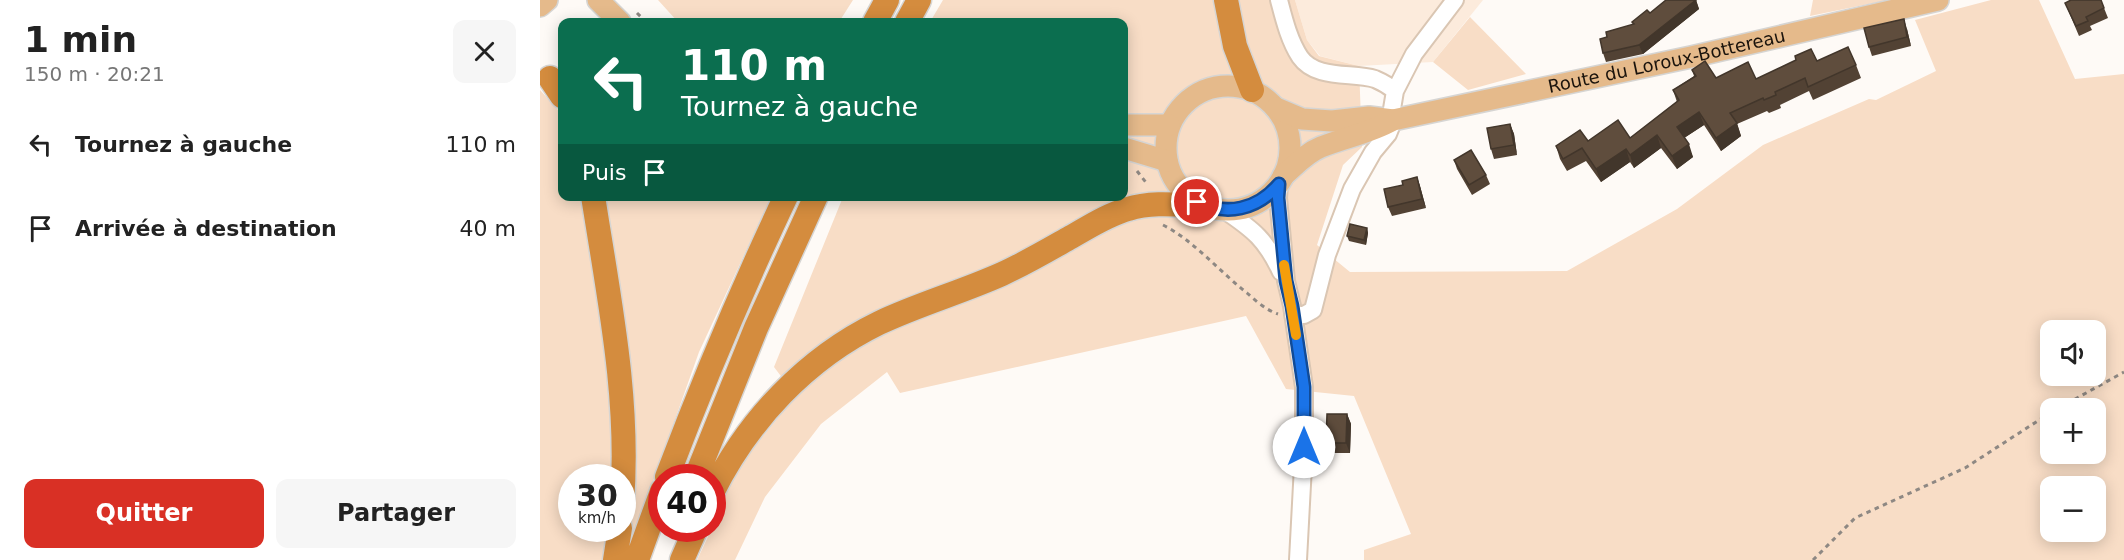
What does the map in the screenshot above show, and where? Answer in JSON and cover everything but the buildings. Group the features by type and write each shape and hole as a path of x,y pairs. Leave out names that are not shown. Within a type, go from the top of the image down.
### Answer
{"highway":[{"path":"877,18 888,0"},
{"path":"909,18 920,0"},
{"path":"1226,0 1235,46 1252,90"},
{"path":"594,201 619,361 624,416 623,464"},
{"path":"672,464 704,380 784,201"},
{"path":"701,464 756,328 814,201"},
{"path":"726,469 741,443 781,394 802,374 850,339 907,311 1000,275 1103,219 1128,209 1153,204 1215,208"},
{"path":"637,560 648,530"},
{"path":"615,560 618,542"},
{"path":"666,560 673,542"},
{"path":"682,560 690,542"}],"main road":[{"path":"540,6 547,0"},
{"path":"598,0 615,18"},
{"name":"Route du Loroux-Bottereau","path":"1281,180 1301,159 1320,147 1377,129 1394,120 1691,57 1938,0"},
{"path":"1222,86 1252,90 1276,108 1290,139 1289,159 1281,180 1259,202 1244,208 1215,208 1192,199 1179,186 1167,161 1166,140 1169,125 1183,104 1206,89 1222,86"},
{"name":"Route du Loroux-Bottereau","path":"1276,108 1302,119 1332,121 1369,117 1394,120"},
{"path":"1128,125 1169,125"},
{"path":"1128,149 1167,161"}],"street":[{"path":"1279,0 1290,39 1301,59 1311,67 1323,72 1376,80 1395,91"},
{"path":"1293,315 1304,315 1313,310 1327,255 1352,189 1373,152 1388,134 1394,120 1392,109 1395,91 1413,54 1455,0"},
{"path":"1281,180 1278,198 1286,281 1304,387 1304,447 1298,560"},
{"path":"1215,208 1261,238 1272,253 1286,281"}],"path":[{"path":"1134,168 1149,187 1155,220 1188,241 1261,305 1280,315 1293,315"},
{"path":"2077,398 2124,372"},
{"path":"1813,560 1855,518 1965,468 2040,419"}],"shaded area":[{"path":"658,0 853,0 842,18 674,18"},
{"path":"943,0 1295,0 1307,40 1319,56 1359,66 1362,147 1343,165 1317,245 1350,272 1567,271 1677,209 1763,145 1869,99 1876,100 1936,71 1915,20 1991,0 2039,0 2075,79 2124,74 2124,560 1364,560 1364,550 1411,534 1354,396 1286,389 1246,316 900,393 887,372 821,424 765,497 735,560 697,560 705,542 726,542 726,493 735,470 796,396 774,367 841,201 1128,201 1128,18 932,18"},
{"path":"1295,0 1483,0 1433,62 1359,66 1320,56 1307,40"},
{"path":"1813,0 1888,0 1810,16"},
{"path":"1470,17 1526,74 1468,90 1433,62"},
{"path":"540,90 558,110 558,201 769,201 699,352 659,464 648,464 648,495 636,529 636,464 558,464 558,542 631,542 625,560 540,560"}],"slow traffic":[{"path":"1284,265 1296,335"}],"route":[{"path":"1197,202 1215,209 1244,208 1266,198 1279,184 1278,198 1286,281 1304,387 1304,447"}]}
